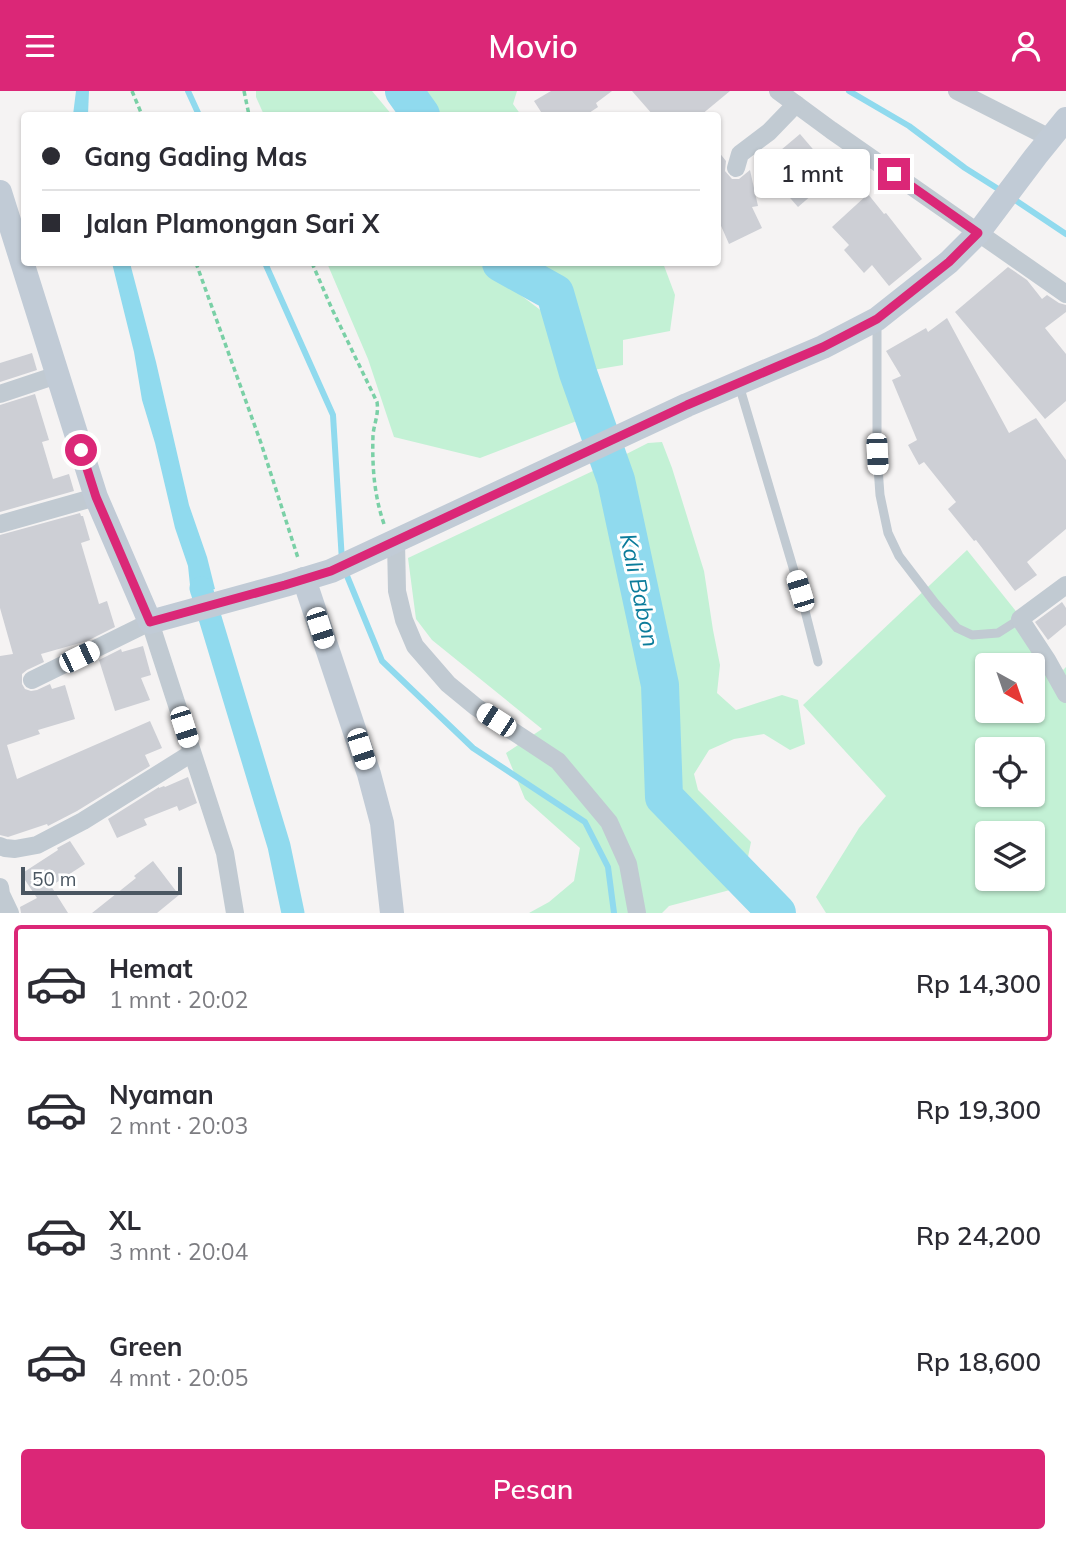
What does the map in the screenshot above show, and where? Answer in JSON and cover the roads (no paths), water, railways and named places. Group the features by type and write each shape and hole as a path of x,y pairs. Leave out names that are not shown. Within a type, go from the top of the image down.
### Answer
{"main road":[{"path":"23,266 96,497 162,619 331,571 687,405 823,347 877,319 949,262 985,225 1051,147 1066,119"},
{"path":"0,192 21,259"},
{"path":"295,582 369,773 382,823 392,913"}],"street":[{"path":"778,91 985,225 1066,294"},
{"path":"957,91 1051,147"},
{"path":"736,168 740,154 769,132 796,104"},
{"path":"0,394 57,375"},
{"path":"0,524 96,497"},
{"path":"386,546 404,620 415,646 448,684 476,707 558,761 609,822 628,864 637,913"},
{"path":"1066,585 1020,619 1066,694"},
{"path":"32,680 162,619 192,753 225,853 234,913"},
{"path":"0,850 37,845 83,821 192,753"},
{"path":"0,887 9,913"}],"lane":[{"path":"877,319 877,454 880,495 888,533 899,556 957,628 965,633 981,636 998,633 1020,619"},
{"path":"738,383 800,591 818,662"}],"water":[{"path":"76,91 89,91 88,112 73,112"},
{"path":"113,266 131,266 189,505 215,589 191,595 188,566 175,528 142,400 134,352"}],"waterway":[{"path":"188,91 198,112"},
{"name":"Kali Babon","path":"404,91 419,112"},
{"path":"849,91 909,126 965,168 1003,192"},
{"path":"1012,198 1066,234"},
{"path":"266,266 333,415 342,561"},
{"name":"Kali Babon","path":"506,266 555,293 578,373 616,480 660,685 664,797 777,913"},
{"path":"345,571 382,661 473,748 585,822 608,867 614,913"},
{"path":"201,588 279,846 293,913"}]}
